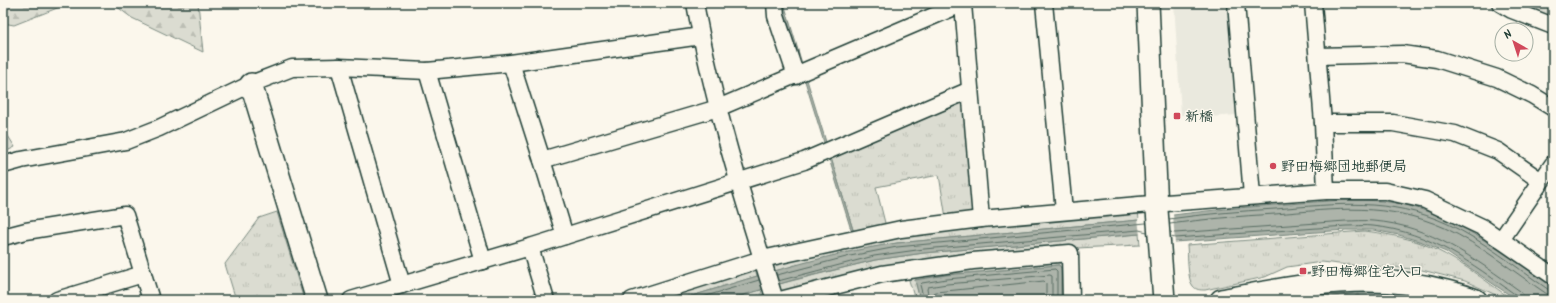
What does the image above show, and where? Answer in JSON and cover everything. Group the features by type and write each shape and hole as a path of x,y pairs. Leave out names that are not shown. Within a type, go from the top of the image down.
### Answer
{"street":[{"path":"695,3 701,36 718,108 775,300"},
{"path":"775,3 776,16 796,76"},
{"path":"1044,3 1064,212"},
{"path":"1148,3 1157,207 1164,300"},
{"path":"1236,3 1252,196"},
{"path":"1313,3 1324,123 1326,191"},
{"path":"1500,3 1512,10 1553,26"},
{"path":"542,160 718,108 963,4 981,219"},
{"path":"3,165 21,160 126,141 159,128 251,84 292,68 340,67 427,71 511,63 701,36"},
{"path":"1318,56 1402,54 1437,59 1497,78 1532,95 1553,108"},
{"path":"511,63 565,236"},
{"path":"340,67 402,285"},
{"path":"427,71 484,261"},
{"path":"251,84 317,300"},
{"path":"351,300 530,247 804,161 970,90"},
{"path":"1324,123 1393,123 1455,134 1498,151 1541,181"},
{"path":"1501,240 1553,164"},
{"path":"632,300 762,259 901,229 981,219 1064,212 1157,207 1252,196 1326,191 1385,192 1425,200 1482,227 1553,276"},
{"path":"3,237 26,231 125,215 151,300"},
{"path":"530,247 546,300"},
{"path":"780,300 882,274 973,261 1070,253 1071,300"},
{"path":"57,300 143,274"},
{"path":"1221,300 1293,286 1329,282 1372,280 1424,284 1476,300"}],"shaded area":[{"path":"1174,3 1229,3 1237,115 1209,117 1209,114 1181,115"}],"green space":[{"path":"3,3 70,3 14,25 3,23"},
{"path":"112,3 198,3 203,52 132,18"},
{"path":"1513,3 1553,3 1553,19"},
{"path":"959,102 965,105 973,210 968,216 946,218 939,175 876,187 886,227 854,233 831,158"},
{"path":"3,128 15,147 3,153"},
{"path":"1138,210 1139,220 897,243 849,252 775,271 772,263 896,236"},
{"path":"277,212 304,300 236,300 225,264 259,218"},
{"path":"1364,231 1400,237 1434,248 1469,269 1513,300 1507,300 1465,281 1422,270 1322,262 1287,267 1265,277 1205,290 1195,288 1191,283 1188,267 1187,245"},
{"path":"1139,234 1140,245 1077,248 975,257 782,294 779,284 875,260 924,253"},
{"path":"1061,260 1065,267 1065,300 1061,300 1061,268 1059,265 946,275 915,280 920,300 915,300 908,277 944,272"},
{"path":"755,268 757,276 679,300 652,300"},
{"path":"761,290 764,300 727,300"},
{"path":"1356,293 1385,294 1425,300 1303,300"}],"water":[{"path":"782,3 784,3 803,67 786,21"},
{"path":"807,80 854,233 852,233 805,81"},
{"path":"1343,200 1376,201 1402,204 1430,212 1448,220 1484,240 1553,287 1553,300 1517,300 1446,252 1422,242 1399,235 1373,230 1346,230 1175,242 1139,234 924,253 875,260 793,280 727,300 679,300 814,260 842,253 897,243 1139,220 1215,210"},
{"path":"1059,265 1061,268 1061,300 920,300 915,280 946,275"}],"pier":[{"path":"1173,213 1175,244 1140,236 1138,218"}],"place":[{"name":"新橋","path":"1177,116"},
{"name":"野田梅郷団地郵便局","path":"1273,166"},
{"name":"野田梅郷住宅入口","path":"1303,271"}]}
